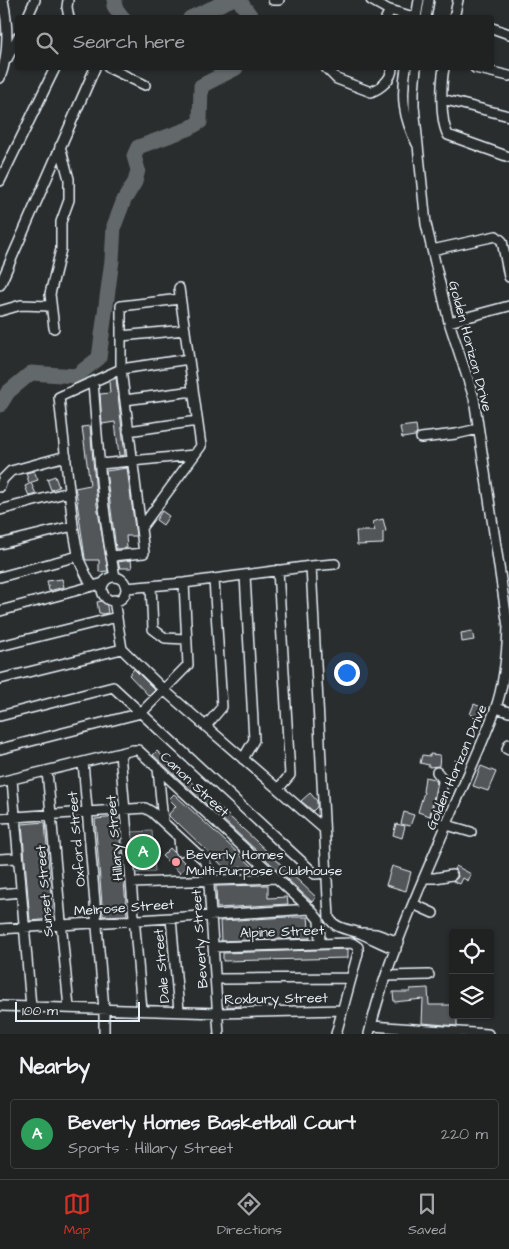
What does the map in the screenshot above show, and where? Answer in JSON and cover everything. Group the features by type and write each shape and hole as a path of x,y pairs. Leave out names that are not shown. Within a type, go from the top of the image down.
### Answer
{"street":[{"path":"3,0 6,26 4,64"},
{"path":"28,15 35,0"},
{"path":"68,0 68,15"},
{"path":"273,0 279,0"},
{"path":"371,0 387,14"},
{"path":"416,15 419,0"},
{"path":"426,15 429,0"},
{"path":"455,15 458,0"},
{"path":"494,29 509,34"},
{"path":"0,78 4,64 15,43"},
{"path":"0,181 53,70"},
{"path":"0,285 94,70"},
{"path":"113,70 144,85"},
{"path":"328,70 337,79 371,92 380,88 392,74 392,70"},
{"name":"Golden Horizon Drive","path":"406,70 403,91 404,107 408,127 419,149"},
{"name":"Golden Horizon Drive","path":"370,1030 386,976 413,904 496,708 506,661 508,627 474,398 449,322 426,224 414,92 416,70"},
{"path":"444,70 442,99 445,130 448,135 509,157"},
{"path":"484,70 509,76"},
{"path":"442,99 509,116"},
{"path":"54,328 50,294 61,249 61,222 69,200 69,179 60,146"},
{"path":"432,250 496,236 502,241 509,277"},
{"path":"140,528 201,446 179,288"},
{"path":"111,556 144,553 121,369 121,306 180,299"},
{"path":"0,311 21,305 50,306"},
{"path":"449,322 509,306"},
{"path":"121,336 185,330"},
{"path":"94,586 88,579 78,556 58,397 121,369 189,359"},
{"path":"93,382 100,464 115,577"},
{"path":"125,400 193,391"},
{"path":"128,431 197,421"},
{"path":"421,438 456,434 478,429"},
{"path":"100,464 194,455"},
{"path":"0,487 3,479 11,471 66,456"},
{"path":"0,510 69,492"},
{"path":"0,544 73,526"},
{"path":"0,577 78,556"},
{"path":"126,588 184,583 335,564"},
{"path":"311,566 329,918 332,923 338,926 361,933 376,934 398,945"},
{"path":"278,570 290,775 278,789"},
{"path":"243,758 254,740 245,575"},
{"path":"115,577 124,582 126,588 124,595 114,600 106,598 102,587 108,578 115,577"},
{"path":"206,726 222,707 214,579"},
{"path":"0,611 104,583"},
{"path":"0,749 141,713 188,665 184,583"},
{"path":"151,586 153,629 165,638 186,639"},
{"path":"114,600 122,648 164,690 324,829"},
{"path":"0,646 117,617"},
{"path":"0,678 122,648"},
{"path":"0,716 113,687 315,874 327,873"},
{"path":"496,708 509,712"},
{"path":"509,744 507,749 509,750"},
{"name":"Canon Street","path":"0,782 138,750 310,909 319,920 320,944"},
{"name":"Hillary Street","path":"120,753 142,1010"},
{"name":"Oxford Street","path":"83,762 104,1009 104,1034"},
{"path":"158,768 162,822"},
{"name":"Sunset Street","path":"47,771 69,1008"},
{"path":"436,772 443,782 436,816 437,820 471,832"},
{"path":"12,780 31,1007"},
{"name":"Beverly Street","path":"0,818 145,808 179,837 206,864 220,1033"},
{"path":"179,837 182,853 198,856"},
{"path":"0,859 18,858"},
{"path":"424,878 452,875"},
{"path":"131,883 276,878"},
{"path":"0,894 21,892"},
{"path":"413,904 433,913"},
{"name":"Melrose Street","path":"0,929 310,909"},
{"name":"Dale Street","path":"171,918 179,1012"},
{"name":"Alpine Street","path":"213,947 352,942 356,944 359,950 351,978"},
{"path":"386,976 429,975"},
{"path":"216,979 351,978 336,1034"},
{"name":"Roxbury Street","path":"0,1006 219,1013 342,1010"},
{"path":"370,1030 488,1034"}],"shaded area":[{"path":"152,831 155,872 134,873 131,832"}],"building":[{"path":"116,378 125,455 119,456 115,422 102,424 100,394 110,393 109,381"},
{"path":"416,425 417,433 415,436 402,438 400,427"},
{"path":"90,426 97,505 108,571 99,572 99,560 86,560 85,558 75,488 90,485 82,427"},
{"path":"127,468 136,536 126,536 127,548 116,549 106,471"},
{"path":"34,471 38,480 29,483 26,473"},
{"path":"55,476 59,487 51,490 47,479"},
{"path":"31,483 36,494 29,496 25,486"},
{"path":"162,511 169,516 163,525 156,520"},
{"path":"383,519 386,531 383,532 383,544 357,545 356,531 375,531 372,522"},
{"path":"131,560 132,568 120,568 118,562"},
{"path":"62,579 64,587 49,591 47,581"},
{"path":"106,600 108,613 99,613 97,602"},
{"path":"472,631 474,640 462,642 461,633"},
{"path":"134,669 155,690 149,696 129,675"},
{"path":"474,704 481,707 477,717 470,714"},
{"path":"157,751 316,897 312,902 153,755"},
{"path":"430,754 440,755 439,766 429,767 429,765 420,763 422,755 430,756"},
{"path":"481,766 496,772 488,791 473,786"},
{"path":"425,777 434,779 437,782 430,816 418,812 424,792"},
{"path":"310,793 317,801 317,807 313,811 301,801"},
{"path":"174,794 252,866 247,872 240,866 233,873 230,873 169,816 176,806 169,799"},
{"path":"404,812 414,815 410,826 401,824"},
{"path":"118,817 127,915 103,916 95,819"},
{"path":"45,822 53,919 30,921 22,824"},
{"path":"396,824 405,826 402,838 393,835"},
{"name":"Beverly Homes Multi-Purpose Clubhouse","path":"170,848 187,865 180,873 162,856"},
{"path":"392,866 411,872 406,891 386,885"},
{"path":"456,866 471,874 468,881 463,878 460,884 453,881 458,877 457,871 454,869"},
{"path":"268,885 268,898 287,897 288,904 217,908 216,886"},
{"path":"308,917 310,938 221,941 220,921"},
{"path":"348,949 348,958 223,961 223,953"},
{"path":"428,988 429,1005 449,1005 449,1019 457,1019 457,1026 422,1023 423,999 394,1002 393,992 410,992 410,989"},
{"path":"227,998 241,998 241,1006 227,1007"}],"waterway":[{"path":"115,0 114,6 121,15"},
{"path":"197,15 230,0"},
{"path":"239,0 250,15"},
{"path":"0,405 8,392 31,373 76,376 99,358 112,260 114,226 124,200 135,182 138,170 134,156 138,147 188,129 200,122 201,86 232,70"}],"place":[{"name":"Beverly Homes Basketball Court","path":"143,852"},
{"name":"Beverly Homes Multi-Purpose Clubhouse","path":"176,862"}]}
